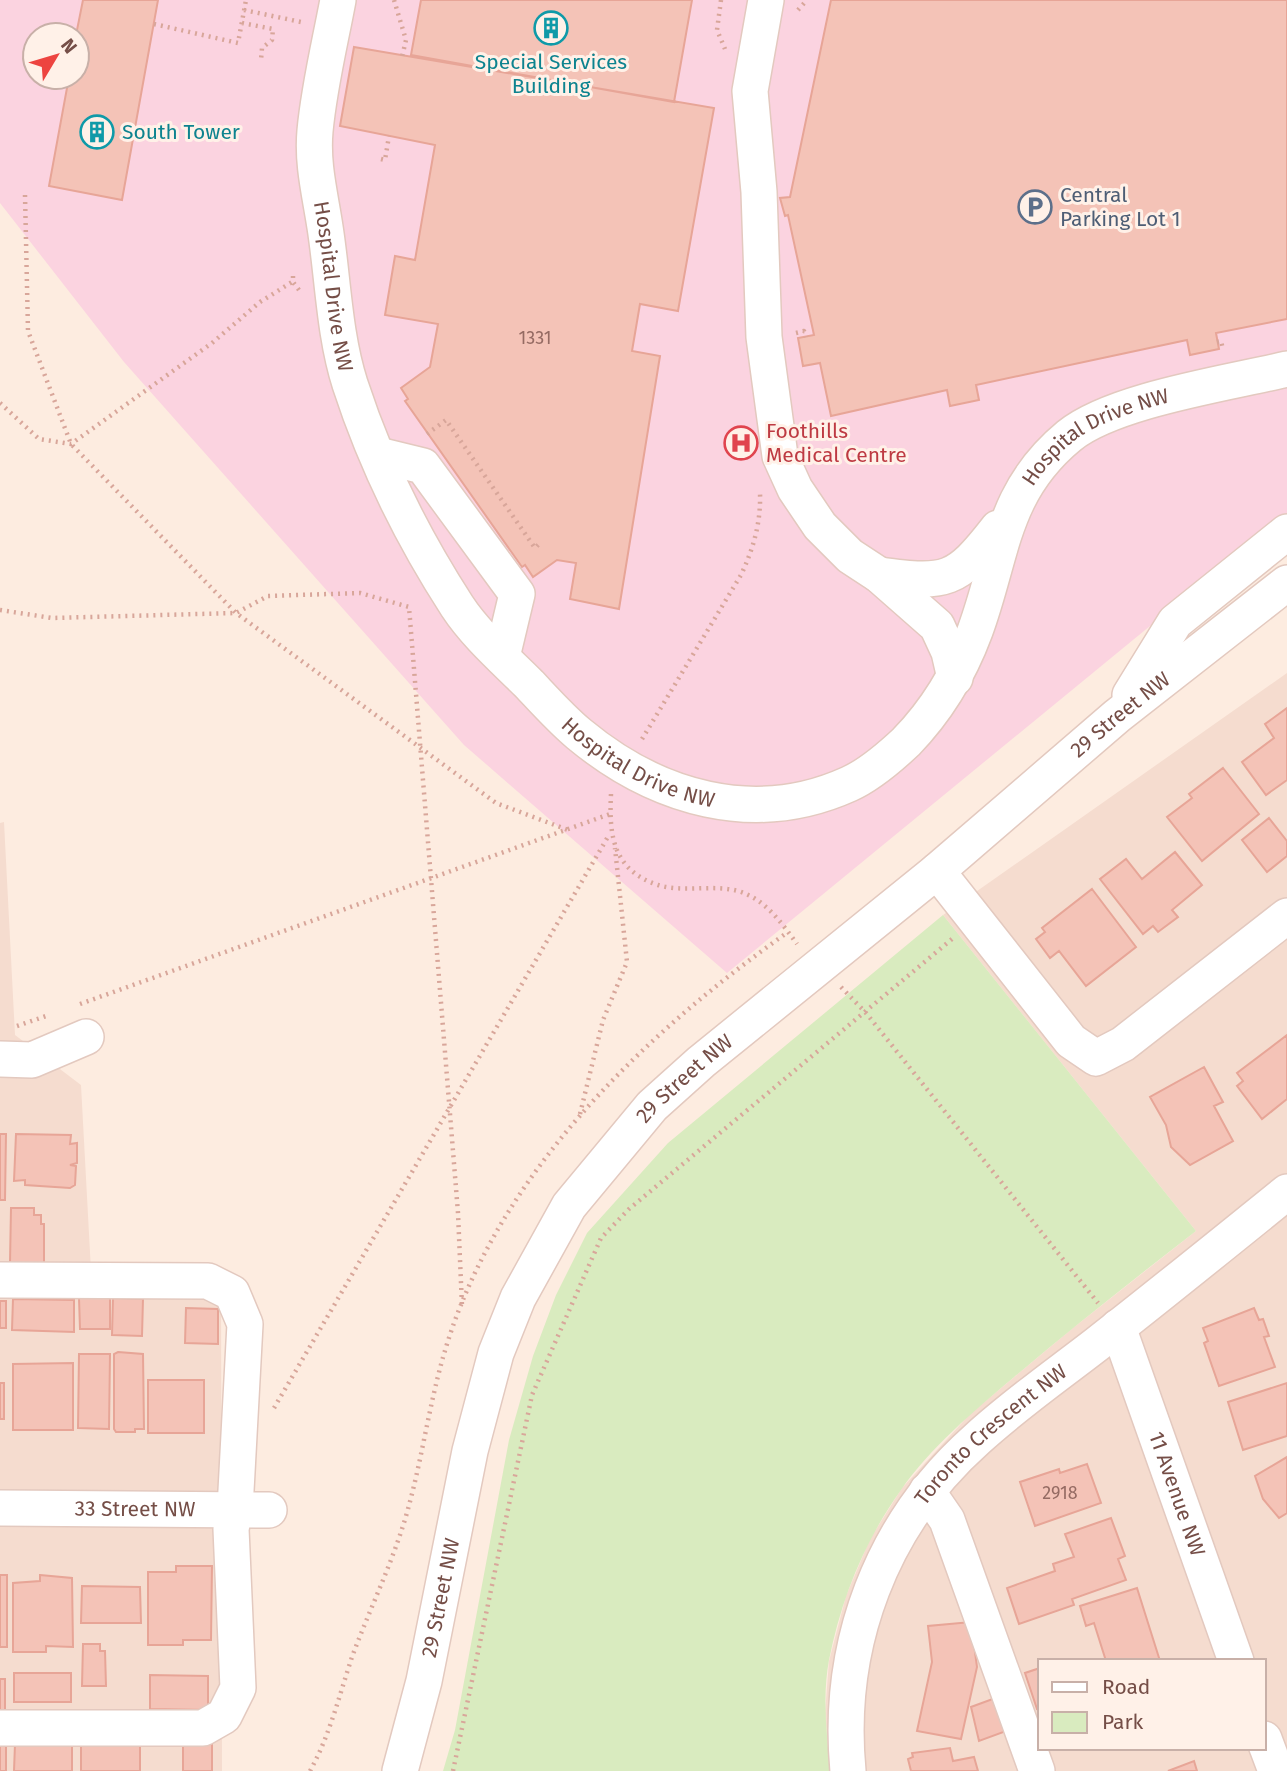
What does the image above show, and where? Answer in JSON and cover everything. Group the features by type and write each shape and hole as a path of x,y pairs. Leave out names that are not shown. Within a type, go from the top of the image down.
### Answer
{"street":[{"name":"Hospital Drive NW","path":"338,0 315,131 314,170 349,380 378,455 413,529 459,610 577,732 625,768 678,793 715,803 752,806 794,802 851,783 895,752 933,714 955,678 976,630 1011,511 1032,471 1071,434 1098,419 1161,398 1287,369"},
{"path":"766,0 750,91 759,192 768,380 780,456 795,489 820,526 850,556 879,575 937,626 949,652 955,678"},
{"path":"378,455 423,466 517,594 502,657"},
{"path":"879,575 912,579 944,578 971,563 1011,511"},
{"path":"1117,716 1175,622 1287,532"},
{"name":"29 Street NW","path":"400,1771 424,1681 470,1451 496,1353 518,1298 569,1206 652,1106 808,974 937,871 1117,716 1283,589"},
{"path":"937,871 1071,1041 1096,1058 1123,1044 1287,915"},
{"path":"7,1043 32,1060 82,1021"},
{"name":"Toronto Crescent NW","path":"848,1771 845,1705 856,1634 884,1559 928,1491 976,1440 1287,1192"},
{"path":"0,1280 208,1281 232,1293 245,1324 235,1509 231,1529 238,1688 223,1716 203,1728 0,1728"},
{"name":"11 Avenue NW","path":"1118,1327 1235,1659"},
{"path":"928,1491 947,1520 1037,1771"},
{"name":"33 Street NW","path":"0,1508 270,1510"},
{"path":"1266,1744 1276,1771"}],"path":[{"path":"154,24 239,43 246,0"},
{"path":"394,0 406,40 402,57"},
{"path":"244,10 309,23"},
{"path":"242,23 273,29 272,40 262,48 261,60"},
{"path":"381,159 385,160 389,136"},
{"path":"25,195 28,331 71,444 236,613 496,803 568,830"},
{"path":"0,403 39,439 71,444 212,343 260,302 293,282"},
{"path":"428,433 446,420 535,548 539,544"},
{"path":"636,749 741,575 752,552 760,517 760,489"},
{"path":"0,610 52,618 236,613 268,596 360,593 409,607 450,1107 462,1306"},
{"path":"270,1414 609,835 611,792 616,784"},
{"path":"82,1021 431,878 610,814"},
{"path":"609,835 628,867 658,885 738,891 766,905 797,944"},
{"path":"580,1115 603,1020 627,962 621,927 615,844"},
{"path":"453,1771 532,1395 601,1238 629,1209 866,1013 976,918"},
{"path":"840,985 866,1013 1118,1327"},
{"path":"7,1043 52,1014"}],"shaded area":[{"name":"Foothills Medical Centre","path":"0,0 1287,0 1287,523 1256,539 727,973 464,745 124,362 0,203"},
{"path":"1287,673 1287,1771 830,1771 825,1714 829,1661 846,1596 870,1539 902,1488 970,1414 1196,1231 943,915"},
{"path":"4,822 15,1035 81,1085 91,1271 221,1269 222,1771 0,1771 0,823"}],"green space":[{"path":"943,915 1196,1231 983,1403 912,1475 888,1509 856,1571 834,1637 826,1688 830,1771 443,1771 455,1730 509,1440 533,1356 556,1295 587,1233 668,1143"}],"building":[{"name":"South Tower","path":"83,0 158,0 122,200 49,186 66,91 91,91 91,21 79,21"},
{"name":"Special Services Building","path":"421,0 692,0 674,102 411,55"},
{"name":"Central Parking Lot 1","path":"831,0 1287,0 1287,319 1216,333 1219,349 1190,355 1187,340 976,385 979,400 950,406 947,390 831,416 820,363 803,366 798,338 814,335 788,215 785,216 780,198 790,197"},
{"path":"354,47 714,108 678,311 640,304 632,351 660,356 619,609 570,599 576,563 557,560 533,577 525,565 522,567 405,401 408,399 401,388 430,367 438,324 385,315 395,256 415,260 435,145 340,126"},
{"path":"1287,708 1287,780 1266,795 1242,762 1274,738 1265,724"},
{"path":"1223,768 1259,814 1202,861 1167,817 1192,798 1189,794"},
{"path":"1269,818 1287,841 1287,856 1267,872 1242,840"},
{"path":"1175,852 1202,885 1172,910 1178,917 1158,932 1153,926 1143,934 1100,879 1126,859 1142,879"},
{"path":"1092,889 1136,947 1086,986 1059,951 1050,958 1036,939 1045,932 1042,928"},
{"path":"1287,1035 1287,1099 1262,1119 1237,1086 1243,1081 1237,1073"},
{"path":"1204,1067 1223,1102 1214,1106 1233,1141 1190,1165 1171,1147 1166,1125 1150,1097"},
{"path":"0,1134 6,1134 5,1200 0,1200"},
{"path":"16,1134 71,1135 70,1144 77,1143 77,1163 70,1165 76,1166 75,1185 70,1188 25,1185 25,1180 14,1181"},
{"path":"11,1208 34,1208 34,1215 41,1215 41,1224 44,1224 44,1263 10,1263"},
{"path":"79,1298 110,1298 110,1329 80,1329"},
{"path":"113,1298 143,1299 142,1336 112,1335"},
{"path":"13,1299 74,1300 74,1332 12,1330"},
{"path":"0,1301 6,1301 6,1328 0,1328"},
{"path":"186,1308 218,1309 218,1344 185,1343"},
{"path":"1254,1308 1259,1320 1263,1319 1269,1336 1264,1337 1275,1367 1219,1386 1204,1343 1208,1341 1203,1328"},
{"path":"79,1354 110,1354 109,1429 78,1428"},
{"path":"114,1354 143,1354 144,1429 135,1429 135,1432 116,1432 114,1429"},
{"path":"73,1363 73,1430 13,1430 13,1364"},
{"path":"148,1380 204,1380 204,1433 148,1433"},
{"path":"0,1383 4,1383 4,1419 0,1419"},
{"path":"1287,1383 1287,1436 1243,1450 1228,1402"},
{"path":"1287,1457 1287,1513 1279,1518 1263,1499 1255,1476"},
{"path":"1087,1464 1101,1503 1035,1526 1020,1482 1059,1469 1060,1473"},
{"path":"1111,1518 1125,1556 1118,1559 1126,1580 1072,1599 1074,1605 1019,1624 1007,1588 1055,1571 1053,1564 1074,1557 1065,1534"},
{"path":"176,1566 212,1566 211,1640 183,1640 183,1645 148,1645 148,1572 176,1572"},
{"path":"0,1575 7,1575 7,1647 0,1647"},
{"path":"40,1575 72,1578 73,1647 46,1646 46,1652 13,1652 13,1583 40,1581"},
{"path":"82,1586 140,1587 141,1623 81,1623"},
{"path":"1137,1588 1159,1659 1105,1659 1094,1623 1086,1626 1080,1606"},
{"path":"971,1622 977,1667 961,1739 917,1731 932,1662 928,1626"},
{"path":"83,1644 100,1644 100,1651 105,1651 106,1686 82,1686"},
{"path":"1038,1669 1038,1709 1037,1709 1025,1673"},
{"path":"14,1673 71,1673 71,1702 14,1702"},
{"path":"150,1675 208,1676 208,1710 150,1709"},
{"path":"0,1679 5,1679 5,1712 0,1712"},
{"path":"998,1697 1009,1730 979,1741 971,1707"},
{"path":"183,1740 212,1741 212,1771 183,1771"},
{"path":"81,1741 140,1742 140,1771 81,1771"},
{"path":"0,1744 6,1744 6,1771 0,1771"},
{"path":"15,1744 72,1745 72,1771 14,1771"},
{"path":"950,1748 953,1761 974,1757 978,1771 911,1771 908,1759 913,1757 912,1753"},
{"path":"1194,1761 1197,1771 1168,1771"}],"place":[{"name":"Special Services Building","path":"551,28"},
{"name":"South Tower","path":"97,132"},
{"name":"Central Parking Lot 1","path":"1035,207"},
{"name":"Foothills Medical Centre","path":"741,443"}]}
